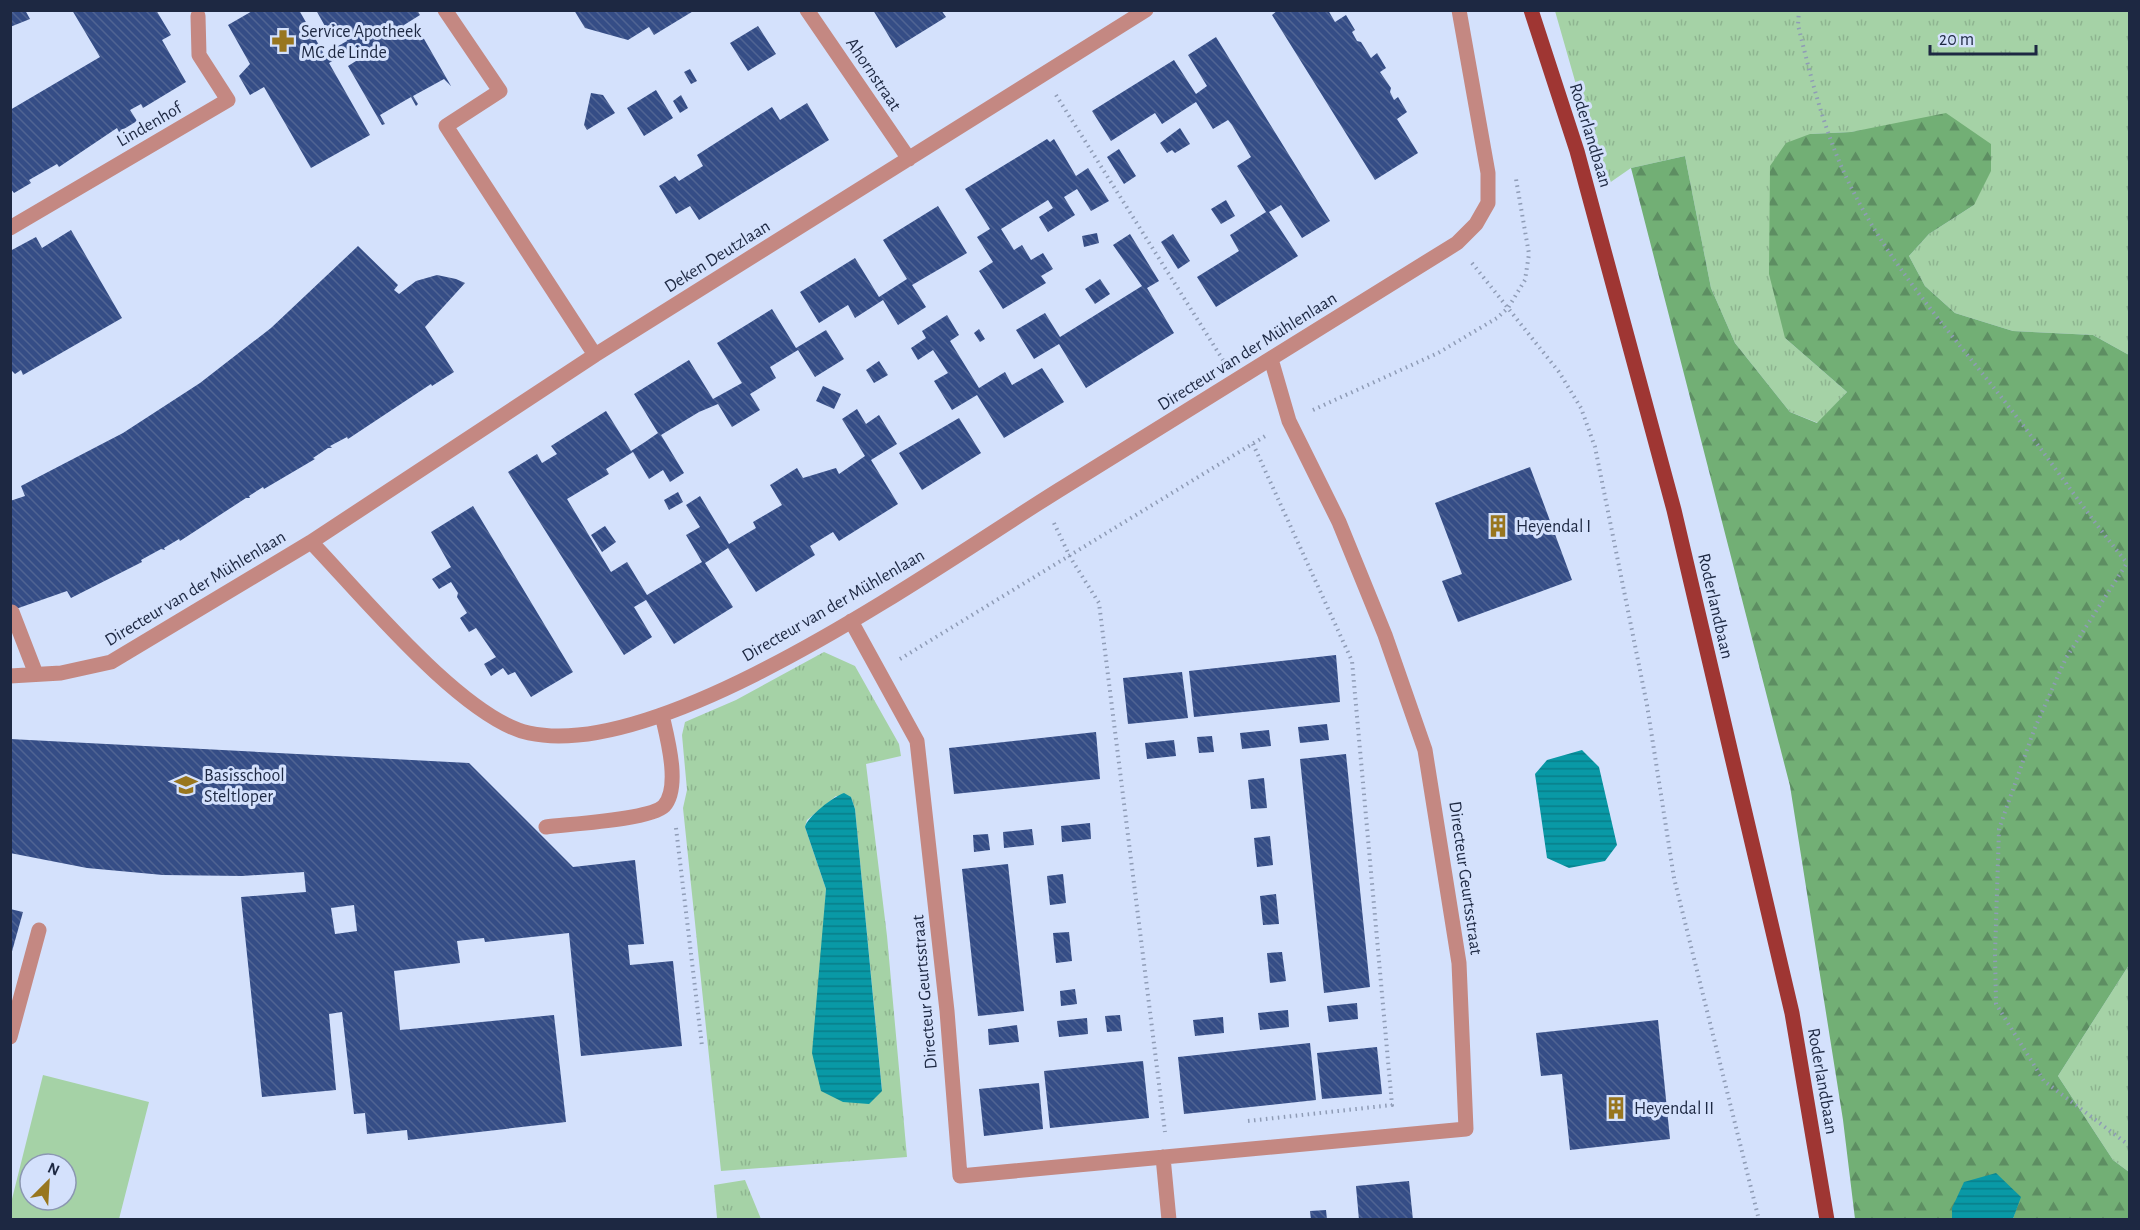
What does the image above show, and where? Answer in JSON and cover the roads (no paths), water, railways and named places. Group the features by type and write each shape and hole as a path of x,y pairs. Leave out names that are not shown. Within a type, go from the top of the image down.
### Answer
{"main road":[{"name":"Roderlandbaan","path":"1531,10 1577,150 1674,510 1792,1013 1827,1220"}],"street":[{"path":"445,10 500,91 446,126 595,355"},
{"name":"Ahornstraat","path":"807,10 909,159"},
{"name":"Deken Deutzlaan","path":"311,542 595,355 1044,77 1146,10"},
{"name":"Directeur van der Mühlenlaan","path":"10,676 90,668 130,653 311,542 435,671 485,714 526,733 554,736 629,726 722,690 851,621 1457,243 1476,224 1488,203 1488,173 1459,10"},
{"name":"Lindenhof","path":"10,228 228,100 199,55 200,12"},
{"name":"Directeur Geurtsstraat","path":"851,621 914,734 921,762 960,1176 1466,1129 1459,963 1425,750 1385,635 1339,522 1290,421 1271,359"},
{"path":"12,612 36,674"},
{"path":"546,827 653,812 664,805 671,789 672,769 662,715"},
{"path":"10,1037 39,930"},
{"path":"1165,1157 1169,1220"}],"place":[{"name":"Service Apotheek MC de Linde","path":"283,41"},
{"name":"Heyendal I","path":"1498,526"},
{"name":"Basisschool Steltloper","path":"186,785"},
{"name":"Heyendal II","path":"1616,1108"}]}
